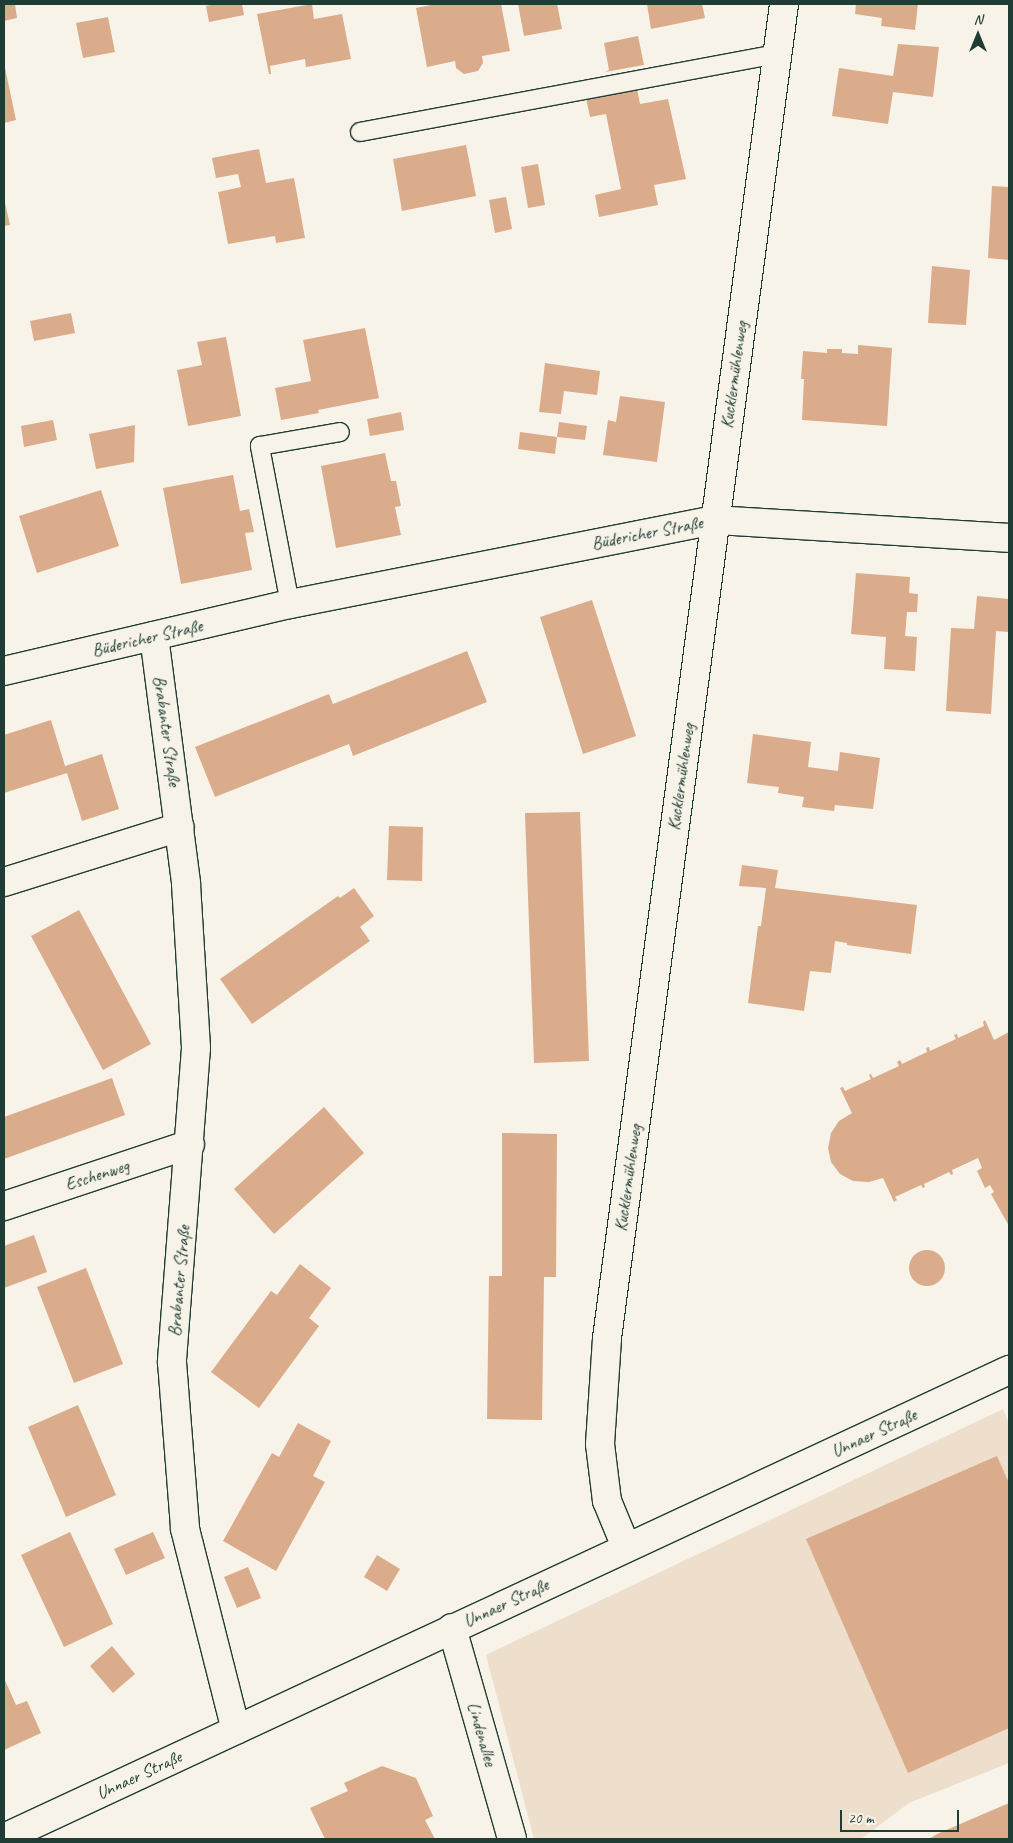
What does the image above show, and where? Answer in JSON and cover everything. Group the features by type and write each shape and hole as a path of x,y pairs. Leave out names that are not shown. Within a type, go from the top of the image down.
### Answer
{"street":[{"name":"Kucklermühlenweg","path":"626,1548 607,1501 600,1444 607,1338 784,4"},
{"name":"Büdericher Straße","path":"4,671 290,604 715,520 1009,538"},
{"name":"Brabanter Straße","path":"154,636 186,884 196,1048 173,1371 185,1529 236,1730"},
{"path":"4,882 180,827"},
{"name":"Eschenweg","path":"4,1206 190,1144"},
{"name":"Unnaer Straße","path":"4,1838 1009,1370"},
{"name":"Lindenallee","path":"452,1628 512,1839"}],"lane":[{"path":"360,132 777,54"},
{"path":"290,604 260,446 340,432"}],"shaded area":[{"path":"1003,1409 1009,1424 1009,1763 909,1803 861,1839 534,1839 486,1655"}],"building":[{"path":"4,4 15,4 17,18 4,21"},
{"path":"242,4 244,15 209,22 206,6"},
{"path":"312,4 314,19 342,14 351,59 306,67 305,59 270,66 271,74 269,74 257,14"},
{"path":"436,4 501,4 510,51 482,56 483,63 478,71 464,74 456,68 455,61 427,67 416,8"},
{"path":"518,4 557,4 562,29 524,36"},
{"path":"647,4 702,4 705,18 651,29"},
{"path":"856,4 918,4 915,30 881,26 882,18 855,14"},
{"path":"108,17 115,52 83,58 76,23"},
{"path":"638,36 644,65 605,72 609,70 604,43"},
{"path":"898,44 939,47 933,97 893,92 888,124 832,116 839,68 893,76"},
{"path":"4,63 16,120 4,123"},
{"path":"637,89 640,104 668,99 686,179 654,185 658,205 599,217 595,195 621,189 606,114 590,117 586,98"},
{"path":"466,145 476,196 402,211 393,159"},
{"path":"259,149 266,183 294,178 305,238 276,243 275,236 228,244 218,192 241,187 238,174 216,178 212,158"},
{"path":"538,164 545,205 528,208 521,167"},
{"path":"992,186 1009,187 1009,260 988,258"},
{"path":"506,197 512,229 495,233 489,200"},
{"path":"4,198 10,225 4,226"},
{"path":"932,266 970,270 966,325 928,323"},
{"path":"71,313 75,333 34,341 30,321"},
{"path":"365,328 379,398 318,410 319,413 281,420 275,388 311,381 303,340"},
{"path":"226,337 241,416 188,426 177,370 202,365 197,342"},
{"path":"858,345 892,348 887,426 802,420 804,379 801,379 803,351 827,353 827,349 842,349 842,353 858,354"},
{"path":"545,363 600,371 597,395 564,391 561,414 539,412"},
{"path":"620,396 665,402 657,462 603,455 608,420 616,422"},
{"path":"401,412 404,430 370,436 367,419"},
{"path":"53,420 57,440 24,447 21,426"},
{"path":"559,422 587,426 585,440 557,437"},
{"path":"135,425 134,462 96,469 89,434"},
{"path":"520,432 557,437 555,454 518,449"},
{"path":"385,453 391,481 396,481 401,506 395,507 401,535 336,548 321,466"},
{"path":"233,475 240,511 249,509 254,532 245,533 252,570 181,584 163,488"},
{"path":"101,490 119,546 37,573 19,516"},
{"path":"856,573 910,577 909,593 918,594 917,612 907,612 905,636 917,637 915,671 884,669 886,637 851,634"},
{"path":"977,596 1009,599 1009,632 996,631 991,714 946,711 951,628 974,629"},
{"path":"592,600 636,736 583,754 540,617"},
{"path":"467,651 487,702 353,756 349,744 215,797 195,747 329,694 333,704"},
{"path":"51,720 65,766 102,754 119,809 82,821 67,773 4,793 4,735"},
{"path":"753,734 811,742 808,767 838,771 840,752 880,758 873,809 835,805 834,811 802,807 804,797 778,793 779,787 747,783"},
{"path":"580,812 589,1061 534,1063 525,813"},
{"path":"389,826 423,827 422,881 387,880"},
{"path":"742,865 778,870 775,888 917,905 911,954 847,945 847,943 835,941 831,973 810,971 804,1011 748,1003 758,926 761,926 766,888 739,886"},
{"path":"354,888 374,916 360,927 370,941 252,1024 220,979 338,896 340,898"},
{"path":"79,910 151,1044 103,1070 31,936"},
{"path":"985,1020 994,1040 1009,1032 1009,1226 991,1194 994,1192 990,1185 985,1188 977,1171 982,1168 978,1158 952,1170 953,1174 951,1175 949,1172 924,1184 925,1187 923,1188 921,1185 895,1197 897,1200 894,1202 883,1178 869,1182 853,1181 840,1174 831,1162 828,1148 831,1133 839,1121 852,1113 840,1088 843,1087 845,1091 871,1079 869,1075 871,1074 873,1078 899,1066 897,1062 900,1060 902,1064 927,1052 926,1048 929,1047 930,1051 956,1039 954,1035 957,1034 958,1038 984,1026 983,1022"},
{"path":"112,1078 125,1115 4,1159 4,1117"},
{"path":"324,1107 364,1153 274,1234 234,1189"},
{"path":"502,1133 557,1134 556,1277 544,1277 542,1420 487,1419 489,1276 502,1276"},
{"path":"34,1235 47,1272 4,1288 4,1246"},
{"path":"927,1250 934,1251 940,1255 944,1261 944,1275 940,1281 934,1285 927,1286 920,1285 914,1281 910,1275 909,1268 910,1261 914,1255 920,1251"},
{"path":"300,1264 331,1288 309,1318 319,1326 259,1408 211,1372 271,1291 277,1295"},
{"path":"86,1268 123,1364 74,1383 37,1287"},
{"path":"78,1405 116,1495 66,1517 28,1427"},
{"path":"298,1423 331,1441 313,1476 325,1482 276,1571 223,1541 272,1453 279,1457"},
{"path":"997,1456 1009,1483 1009,1728 908,1773 806,1539"},
{"path":"70,1532 113,1624 64,1647 21,1555"},
{"path":"153,1532 165,1558 126,1575 114,1549"},
{"path":"377,1555 400,1569 387,1591 364,1577"},
{"path":"248,1567 261,1598 237,1608 224,1577"},
{"path":"112,1646 135,1674 113,1693 90,1666"},
{"path":"4,1678 16,1705 27,1701 41,1733 4,1750"},
{"path":"382,1766 416,1778 433,1816 425,1820 435,1839 325,1839 310,1808 348,1791 344,1783"},
{"path":"1009,1803 1009,1839 929,1839 937,1834"}]}
